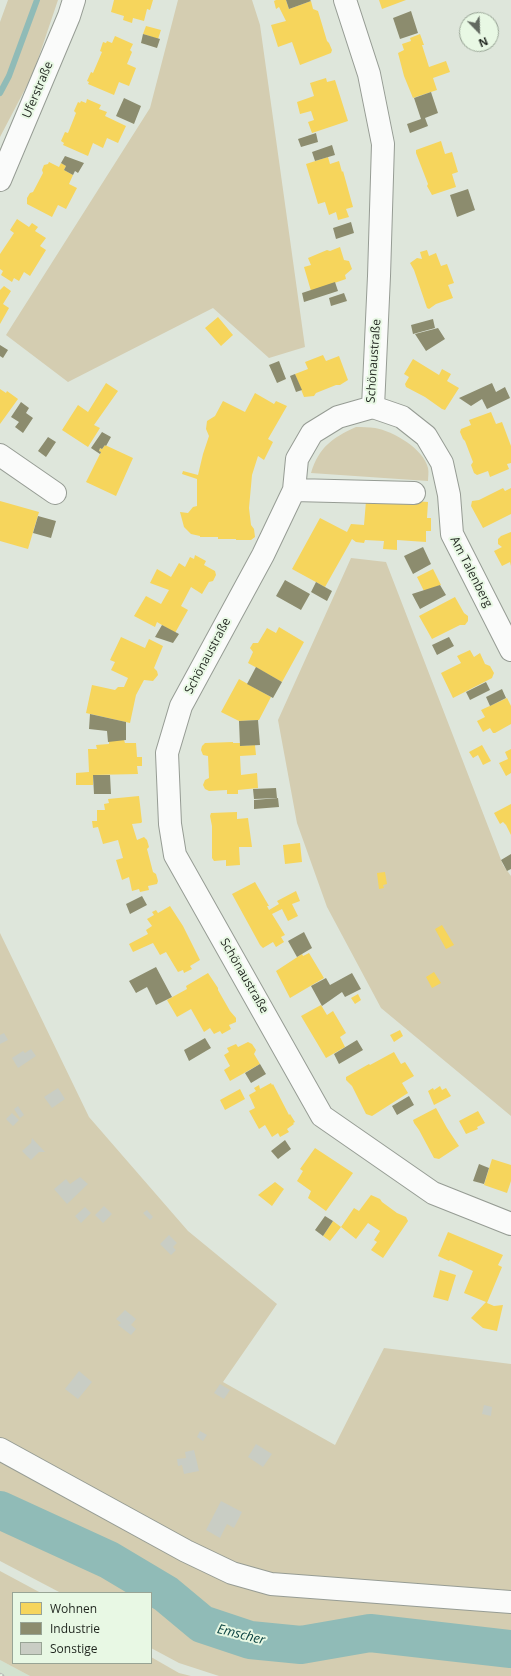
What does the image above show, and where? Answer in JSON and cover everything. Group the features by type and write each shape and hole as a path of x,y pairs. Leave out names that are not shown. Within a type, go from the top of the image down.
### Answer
{"street":[{"name":"Uferstraße","path":"0,180 69,16 74,0"},
{"name":"Schönaustraße","path":"345,0 369,74 383,144 373,407 338,417 312,433 297,459 294,490 263,555 181,706 167,753 170,824 174,855 322,1116 433,1193 511,1224"},
{"name":"Am Talenberg","path":"373,407 402,417 426,436 442,462 449,495 452,534 511,650"},
{"path":"0,455 54,494"},
{"path":"294,490 414,493"},
{"path":"0,1449 186,1551 232,1572 271,1584 511,1602"}],"shaded area":[{"path":"8,0 58,0 33,74 0,137 0,22"},
{"path":"178,0 252,0 260,25 305,347 269,358 213,308 68,382 6,335 150,108"},
{"path":"356,427 382,430 407,442 421,454 425,461 428,470 428,481 311,473 322,450 340,435"},
{"path":"351,558 386,562 503,865 511,876 511,1116 381,1008 327,907 297,823 278,720"},
{"path":"0,933 89,1117 188,1231 277,1304 223,1382 335,1445 384,1348 511,1364 511,1594 509,1591 498,1589 495,1593 471,1592 468,1587 394,1585 391,1582 381,1581 378,1584 322,1580 319,1576 266,1574 264,1571 213,1556 211,1551 202,1547 197,1549 0,1437"},
{"path":"0,1459 89,1511 160,1548 232,1581 511,1609 511,1676 219,1676 179,1663 152,1649 152,1592 59,1592 0,1561"},
{"path":"0,1571 39,1592 12,1592 12,1664 152,1664 152,1658 179,1673 191,1676 30,1676 0,1660"},
{"path":"0,1660 30,1676 0,1676"}],"building: Wohnen":[{"path":"114,0 153,0 150,10 147,9 144,21 133,18 132,23 123,20 124,16 111,12"},
{"path":"286,0 289,9 311,1 313,9 318,11 327,41 332,50 331,53 300,65 292,42 278,47 271,25 286,21 279,7 276,9 274,1"},
{"path":"379,0 406,0 382,9"},
{"path":"146,26 161,30 158,39 143,34"},
{"path":"420,34 429,67 446,61 450,72 433,78 437,90 413,98 404,76 398,53 404,50 402,44 411,41 410,38"},
{"path":"115,36 133,44 130,50 132,52 127,64 136,68 129,86 119,82 114,95 88,84 89,82 87,81 91,72 93,73 102,52 100,51 103,42 106,43 107,41 112,43"},
{"path":"326,78 327,82 335,80 348,121 312,133 308,122 314,120 311,111 300,114 297,102 314,96 310,83"},
{"path":"87,99 101,105 99,109 107,112 105,116 126,126 118,143 107,138 103,148 93,143 88,156 63,145 64,143 61,141 65,132 68,133 76,113 74,111 78,102 80,103 81,101 86,103"},
{"path":"441,141 445,154 452,152 458,172 452,174 456,187 432,195 427,186 428,184 416,150"},
{"path":"328,157 330,164 339,161 353,207 346,209 349,217 338,220 336,212 329,215 325,202 318,204 306,164"},
{"path":"49,162 59,167 61,163 66,166 64,170 73,175 69,184 77,188 66,209 58,205 52,217 27,204 27,198 30,193 33,192 43,173 42,170 44,165 48,164"},
{"path":"17,219 29,227 32,223 38,227 35,231 46,238 40,246 46,250 30,276 24,272 19,281 14,278 12,282 1,275 3,271 0,269 0,254 14,233 10,230"},
{"path":"340,247 344,260 349,261 352,269 345,275 346,279 311,291 304,267 311,265 308,258 327,250 330,251"},
{"path":"427,250 429,256 436,253 441,266 447,264 454,283 448,285 453,298 436,304 429,309 427,308 414,270 410,263 417,258 422,259 420,252"},
{"path":"4,286 11,291 3,304 9,308 0,324 0,290"},
{"path":"218,317 233,335 221,346 205,328"},
{"path":"323,355 326,361 339,356 348,380 340,385 336,385 316,393 314,396 304,397 295,374 308,369 305,362"},
{"path":"413,359 439,375 442,369 451,374 447,381 459,388 445,410 406,387 405,384 409,377 404,374"},
{"path":"106,383 118,391 94,425 100,428 88,447 62,430 78,405 88,412"},
{"path":"0,389 6,393 7,391 18,399 0,424"},
{"path":"255,393 274,404 276,401 287,406 268,439 273,442 264,460 258,456 252,475 249,508 251,525 254,529 255,537 251,540 236,540 218,539 218,537 200,537 191,534 184,527 180,512 188,513 193,507 197,506 197,479 182,474 183,471 198,475 209,436 206,429 207,421 215,416 223,401 245,412"},
{"path":"491,412 496,424 502,422 511,446 511,463 507,464 509,469 490,477 488,471 477,475 474,473 471,465 473,462 460,432 461,429 471,425 469,420"},
{"path":"105,445 133,458 116,496 86,482 101,452 99,451 100,448 102,449"},
{"path":"503,488 505,491 511,488 511,514 483,528 471,506 472,501 479,500"},
{"path":"400,500 428,502 427,518 431,518 431,531 426,531 426,542 397,540 397,550 383,549 384,541 365,540 364,543 356,542 352,539 325,587 292,569 320,518 347,532 351,524 364,525 366,501"},
{"path":"0,501 39,512 28,549 0,541"},
{"path":"511,532 511,566 510,562 502,566 494,551 502,547 498,544 498,539 501,536"},
{"path":"195,555 206,561 204,565 215,571 216,575 213,581 209,582 202,594 191,587 181,606 188,610 175,633 157,622 155,627 134,616 146,596 161,604 169,590 150,583 157,569 171,577 179,563 185,567 190,557 194,559"},
{"path":"433,569 441,585 424,591 417,577"},
{"path":"455,597 464,613 468,616 468,621 465,625 460,625 432,639 419,616"},
{"path":"279,627 304,642 282,682 248,663 253,652 250,648 253,643 258,643 267,628 276,633"},
{"path":"121,637 145,648 149,639 163,646 154,668 158,675 153,681 144,680 136,695 130,723 86,713 92,685 115,690 118,687 124,687 128,678 111,670 115,662 110,660"},
{"path":"470,650 474,657 480,653 485,664 490,666 494,673 492,678 453,698 441,673 461,663 457,656"},
{"path":"239,679 271,697 259,720 239,721 221,712"},
{"path":"507,698 511,706 511,724 495,733 493,733 490,728 483,732 477,721 485,717 481,710"},
{"path":"109,740 124,740 125,743 136,743 137,757 142,757 142,766 137,766 138,774 93,775 93,785 76,785 76,773 89,772 88,749 97,749 96,745 109,744"},
{"path":"205,743 240,743 240,746 255,745 256,755 240,756 241,775 257,773 258,788 238,790 238,794 227,794 227,790 209,791 205,789 203,785 205,780 209,778 208,756 203,755 201,750 202,746"},
{"path":"482,745 491,761 483,765 478,755 473,758 469,752"},
{"path":"511,749 511,773 506,776 499,763 508,759 505,752"},
{"path":"139,796 142,822 132,824 137,840 144,837 147,840 149,847 147,849 153,872 156,874 158,881 157,884 148,886 149,890 140,892 139,889 132,891 129,877 122,880 116,860 123,858 118,840 103,844 98,827 93,828 92,821 97,821 97,810 105,810 104,804 109,803 108,799"},
{"path":"511,804 511,835 506,825 503,822 500,824 494,813"},
{"path":"237,812 237,819 248,818 252,847 239,847 240,865 226,866 226,860 214,861 212,858 212,826 210,816 211,813"},
{"path":"300,843 302,862 285,864 283,845"},
{"path":"385,872 387,884 383,885 384,888 379,889 377,873"},
{"path":"255,882 269,906 267,906 269,910 279,904 277,901 296,891 300,901 292,904 298,916 288,921 282,909 272,914 285,935 281,937 284,942 276,947 273,942 263,948 260,945 232,894"},
{"path":"170,906 183,926 200,960 190,966 192,969 184,973 183,970 178,972 166,952 160,955 153,943 133,952 129,944 148,934 146,930 152,926 147,919 154,915 152,912 156,910 158,913"},
{"path":"442,925 454,945 446,949 435,929"},
{"path":"309,953 324,978 290,998 276,971 302,954 303,956"},
{"path":"434,972 441,983 432,988 426,977"},
{"path":"208,973 230,1011 236,1018 236,1022 229,1025 231,1029 222,1034 220,1031 214,1034 210,1028 204,1032 191,1009 177,1017 167,1000 187,989 186,986"},
{"path":"358,994 361,1000 355,1004 351,998"},
{"path":"321,1005 327,1015 333,1011 346,1033 340,1037 345,1047 326,1058 301,1016"},
{"path":"400,1030 403,1036 394,1042 390,1035"},
{"path":"248,1042 252,1044 256,1050 254,1054 260,1064 230,1081 224,1070 230,1066 224,1055 229,1052 227,1048 236,1044 238,1047"},
{"path":"394,1052 401,1064 405,1062 414,1076 402,1083 408,1093 372,1116 366,1114 352,1086 346,1080 346,1077"},
{"path":"271,1083 272,1085 273,1084 289,1115 290,1114 295,1122 287,1129 289,1132 280,1137 278,1133 272,1137 265,1125 259,1129 249,1111 255,1108 249,1095 256,1091 254,1088 259,1085 260,1089"},
{"path":"440,1086 442,1090 446,1088 451,1096 434,1105 428,1091 433,1088 434,1090"},
{"path":"240,1089 245,1099 225,1110 220,1100"},
{"path":"436,1108 459,1146 439,1159 434,1158 413,1120"},
{"path":"478,1111 485,1123 477,1127 478,1129 466,1134 459,1121"},
{"path":"315,1148 353,1173 326,1211 308,1198 311,1191 297,1181 303,1171 300,1169"},
{"path":"492,1159 511,1165 511,1181 507,1193 484,1185"},
{"path":"275,1182 284,1189 272,1206 258,1195"},
{"path":"371,1195 380,1199 397,1213 406,1217 408,1221 383,1258 371,1250 377,1242 374,1240 380,1231 368,1223 356,1239 341,1227 354,1208 359,1211"},
{"path":"333,1221 341,1227 330,1241 323,1236"},
{"path":"448,1232 503,1255 498,1265 502,1267 487,1303 494,1306 503,1305 497,1331 483,1328 471,1318 486,1302 464,1293 473,1271 438,1256"},
{"path":"440,1270 456,1275 448,1301 433,1297"}],"building: Industrie":[{"path":"286,0 310,0 311,1 289,9"},
{"path":"411,11 418,33 400,39 393,18"},
{"path":"143,34 160,39 157,48 141,43"},
{"path":"431,92 438,113 425,118 428,126 410,133 407,124 421,119 414,98"},
{"path":"124,98 141,106 134,124 116,116"},
{"path":"316,133 318,142 301,147 298,139"},
{"path":"332,145 335,155 315,161 312,152"},
{"path":"65,156 84,163 78,173 75,171 73,175 64,170 66,166 61,163"},
{"path":"468,189 475,210 457,217 450,195"},
{"path":"351,222 354,233 336,239 333,228"},
{"path":"335,282 338,291 304,302 302,293"},
{"path":"344,293 347,301 331,306 329,298"},
{"path":"433,319 435,328 413,334 411,325"},
{"path":"438,328 445,339 426,351 415,334"},
{"path":"0,345 8,350 3,358 0,356"},
{"path":"279,361 286,379 277,383 269,365"},
{"path":"295,374 302,390 296,392 290,376"},
{"path":"492,383 496,392 505,387 510,398 487,409 482,399 471,406 459,398"},
{"path":"21,402 29,408 26,413 33,418 23,433 15,427 19,422 11,417"},
{"path":"102,432 111,437 106,446 105,445 102,449 100,448 100,454 91,448"},
{"path":"48,437 56,442 46,457 38,451"},
{"path":"38,516 56,521 51,538 33,533"},
{"path":"423,547 431,564 413,574 404,556"},
{"path":"285,580 310,594 301,610 276,596"},
{"path":"316,582 332,591 327,601 311,592"},
{"path":"440,585 446,595 420,609 412,594"},
{"path":"162,625 179,634 173,643 155,637"},
{"path":"449,637 454,646 437,655 432,645"},
{"path":"256,667 282,682 273,698 247,684"},
{"path":"486,682 490,690 470,700 466,692"},
{"path":"502,689 506,698 490,706 486,697"},
{"path":"90,714 126,722 126,740 108,742 107,731 89,729"},
{"path":"258,720 260,745 240,746 239,721"},
{"path":"93,775 110,775 111,794 94,794"},
{"path":"276,788 277,798 254,799 253,789"},
{"path":"278,798 279,807 254,809 254,800"},
{"path":"511,854 511,869 507,871 501,860"},
{"path":"142,896 147,905 130,914 126,904"},
{"path":"304,932 312,948 297,957 288,941"},
{"path":"156,967 172,997 156,1005 147,987 136,993 129,981"},
{"path":"352,973 361,989 345,997 342,992 322,1006 311,986 326,978 330,985"},
{"path":"205,1038 211,1048 189,1061 184,1050"},
{"path":"357,1040 363,1050 339,1064 334,1054"},
{"path":"260,1064 266,1074 251,1083 245,1073"},
{"path":"409,1096 414,1105 397,1115 392,1106"},
{"path":"285,1140 291,1149 278,1159 271,1151"},
{"path":"479,1164 489,1168 484,1184 473,1181"},
{"path":"325,1216 333,1221 323,1236 315,1230"}],"building: Sonstige":[{"path":"4,1033 8,1040 0,1044 0,1035"},
{"path":"31,1049 36,1056 18,1068 12,1058 23,1051 25,1053"},
{"path":"58,1088 65,1099 52,1108 44,1097"},
{"path":"18,1106 24,1115 20,1118 14,1109"},
{"path":"12,1113 19,1120 13,1126 6,1119"},
{"path":"32,1138 45,1152 39,1152 31,1160 22,1151 31,1143"},
{"path":"80,1177 88,1184 67,1204 54,1189 66,1179 70,1184"},
{"path":"104,1206 112,1214 103,1223 95,1215"},
{"path":"85,1207 91,1213 81,1223 75,1216"},
{"path":"147,1210 153,1217 150,1220 143,1213"},
{"path":"169,1235 177,1243 173,1247 176,1250 171,1255 160,1244"},
{"path":"125,1310 136,1319 131,1325 136,1329 131,1335 118,1325 121,1323 116,1319"},
{"path":"79,1371 92,1382 78,1399 65,1389"},
{"path":"220,1384 230,1390 224,1399 214,1393"},
{"path":"484,1405 492,1407 491,1416 482,1414"},
{"path":"200,1431 207,1435 203,1441 197,1437"},
{"path":"256,1444 272,1454 263,1467 248,1457"},
{"path":"194,1450 199,1471 184,1474 182,1465 178,1466 177,1459 186,1458 185,1452"},
{"path":"221,1501 242,1512 234,1528 227,1524 220,1538 206,1530"}],"waterway":[{"path":"0,93 9,76 37,0"},
{"name":"Emscher","path":"0,1510 109,1560 166,1594 202,1624 250,1640 301,1645 370,1633 511,1649"}]}
